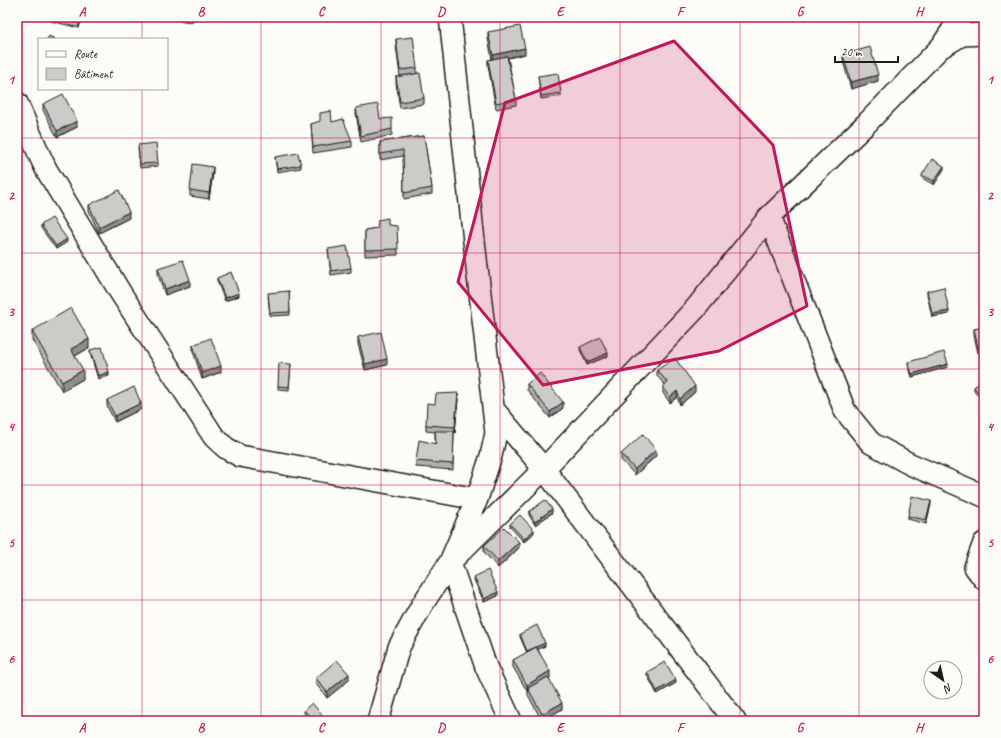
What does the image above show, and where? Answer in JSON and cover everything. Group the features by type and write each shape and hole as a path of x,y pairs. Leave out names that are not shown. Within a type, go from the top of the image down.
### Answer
{"street":[{"path":"378,721 399,647 422,605 450,562 477,499 491,456 496,433 450,17"},
{"path":"450,562 544,469 696,308 769,217 865,125 940,48 961,17"},
{"path":"940,48 962,35 984,34"},
{"path":"17,103 46,169 112,278 214,437 226,448 240,456 477,499"},
{"path":"769,217 845,411 871,443 910,464 984,496"},
{"path":"494,410 544,469 735,721"},
{"path":"984,543 975,567 984,579"},
{"path":"450,562 486,667 511,721"}],"highlighted area":[{"path":"674,41 773,145 807,306 719,351 543,385 458,282 505,103"}],"building":[{"path":"60,17 80,17 79,22"},
{"path":"520,26 525,48 493,55 488,32"},
{"path":"17,30 21,46 17,47"},
{"path":"413,37 417,68 400,70 396,39"},
{"path":"870,47 878,75 851,82 843,55"},
{"path":"507,56 516,99 496,103 488,60"},
{"path":"420,73 424,98 400,102 396,77"},
{"path":"558,73 561,93 541,96 538,76"},
{"path":"63,94 77,121 57,131 43,104"},
{"path":"378,104 380,119 392,118 392,129 361,136 356,108"},
{"path":"331,111 332,122 343,119 352,141 313,147 311,124 320,121 320,113"},
{"path":"424,136 432,188 404,193 403,150 380,154 380,142"},
{"path":"156,143 158,163 140,164 138,145"},
{"path":"298,153 301,165 277,169 275,157"},
{"path":"932,159 944,166 934,181 922,175"},
{"path":"193,164 213,167 209,193 190,190"},
{"path":"119,190 129,212 99,227 89,205"},
{"path":"52,218 67,239 56,246 41,225"},
{"path":"388,218 388,225 397,226 398,249 365,250 365,230 377,228 378,220"},
{"path":"347,246 351,268 331,271 328,249"},
{"path":"183,260 190,280 165,289 158,268"},
{"path":"231,272 239,293 225,298 217,278"},
{"path":"944,287 949,311 932,314 927,291"},
{"path":"289,291 290,312 270,313 268,293"},
{"path":"71,308 89,339 71,349 83,370 62,382 32,331"},
{"path":"984,327 984,346 978,347 974,329"},
{"path":"381,332 387,359 365,364 358,337"},
{"path":"600,337 608,353 587,362 580,347"},
{"path":"211,338 221,366 202,373 193,345"},
{"path":"102,347 109,372 98,376 90,350"},
{"path":"944,352 948,364 912,374 908,362"},
{"path":"675,358 695,386 680,399 677,391 670,397 663,386 668,383 657,370"},
{"path":"279,363 291,364 289,387 278,386"},
{"path":"540,373 563,402 550,412 527,384"},
{"path":"984,380 984,400 974,387"},
{"path":"134,387 141,403 115,416 107,400"},
{"path":"458,393 455,427 426,425 427,403 435,404 436,394"},
{"path":"435,431 454,431 453,464 416,461 419,440 436,444"},
{"path":"643,434 656,450 635,469 621,454"},
{"path":"912,496 931,501 926,520 908,516"},
{"path":"545,500 552,509 535,522 529,512"},
{"path":"520,515 534,530 524,539 510,524"},
{"path":"504,527 519,542 498,561 484,546"},
{"path":"984,535 984,544 981,543"},
{"path":"488,570 498,592 484,599 474,577"},
{"path":"537,625 545,643 527,651 520,634"},
{"path":"536,647 550,671 527,685 513,660"},
{"path":"337,660 349,674 327,692 316,678"},
{"path":"665,662 676,680 657,691 647,672"},
{"path":"548,677 562,703 542,714 528,688"},
{"path":"312,703 322,715 314,721 304,710"}]}
